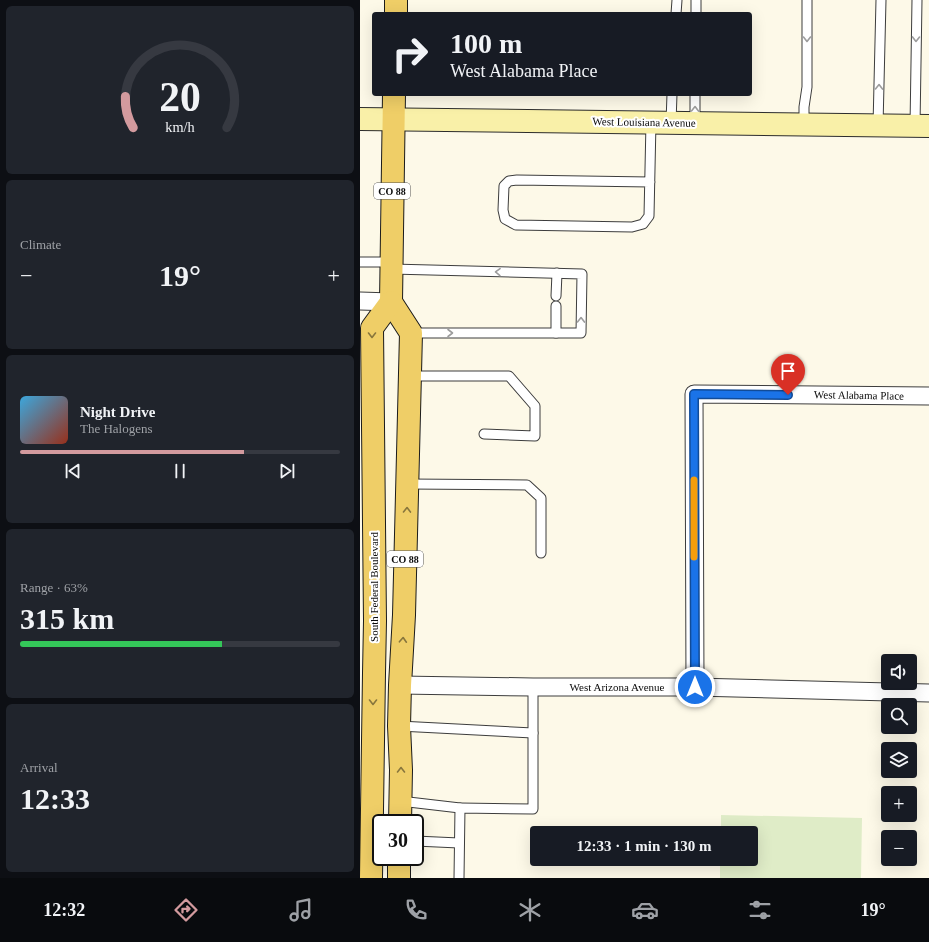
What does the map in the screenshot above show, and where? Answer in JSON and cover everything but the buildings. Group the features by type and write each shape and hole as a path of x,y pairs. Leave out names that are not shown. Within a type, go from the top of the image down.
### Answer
{"main road":[{"path":"396,12 397,0"},
{"name":"CO 88","path":"391,302 390,266 394,96"},
{"path":"391,302 411,333"},
{"name":"South Federal Boulevard","path":"371,878 366,788 367,673 372,621 372,328 391,302"},
{"name":"CO 88","path":"400,814 401,770 399,726 404,615 411,333"},
{"path":"399,866 399,878"}],"street":[{"name":"West Louisiana Avenue","path":"360,119 922,126"},
{"path":"360,301 391,302"},
{"name":"West Alabama Place","path":"695,687 694,394 929,396"},
{"name":"West Arizona Avenue","path":"400,685 695,687 929,693"}],"lane":[{"path":"676,12 677,0"},
{"path":"696,0 696,12"},
{"path":"804,125 804,107 807,87 807,0"},
{"path":"878,126 881,0"},
{"path":"917,0 922,126"},
{"path":"650,182 509,181 504,186 504,219 516,225 632,227 643,224 649,216 650,182 661,122 671,96"},
{"path":"695,96 695,123"},
{"path":"360,262 390,266 582,274 581,333 411,333"},
{"path":"556,296 557,273"},
{"path":"556,306 556,334"},
{"path":"410,376 509,376 535,406 534,436 484,434"},
{"path":"407,484 527,485 541,498 541,553"},
{"path":"400,801 460,808 533,809 533,687"},
{"path":"399,726 534,733"},
{"path":"459,878 460,808"},
{"path":"424,841 459,843"}],"green space":[{"path":"721,815 862,818 861,878 720,878 720,866 758,866 758,826 721,826"}],"slow traffic":[{"path":"694,480 694,557"}],"route":[{"path":"695,687 694,394 788,395"}]}
